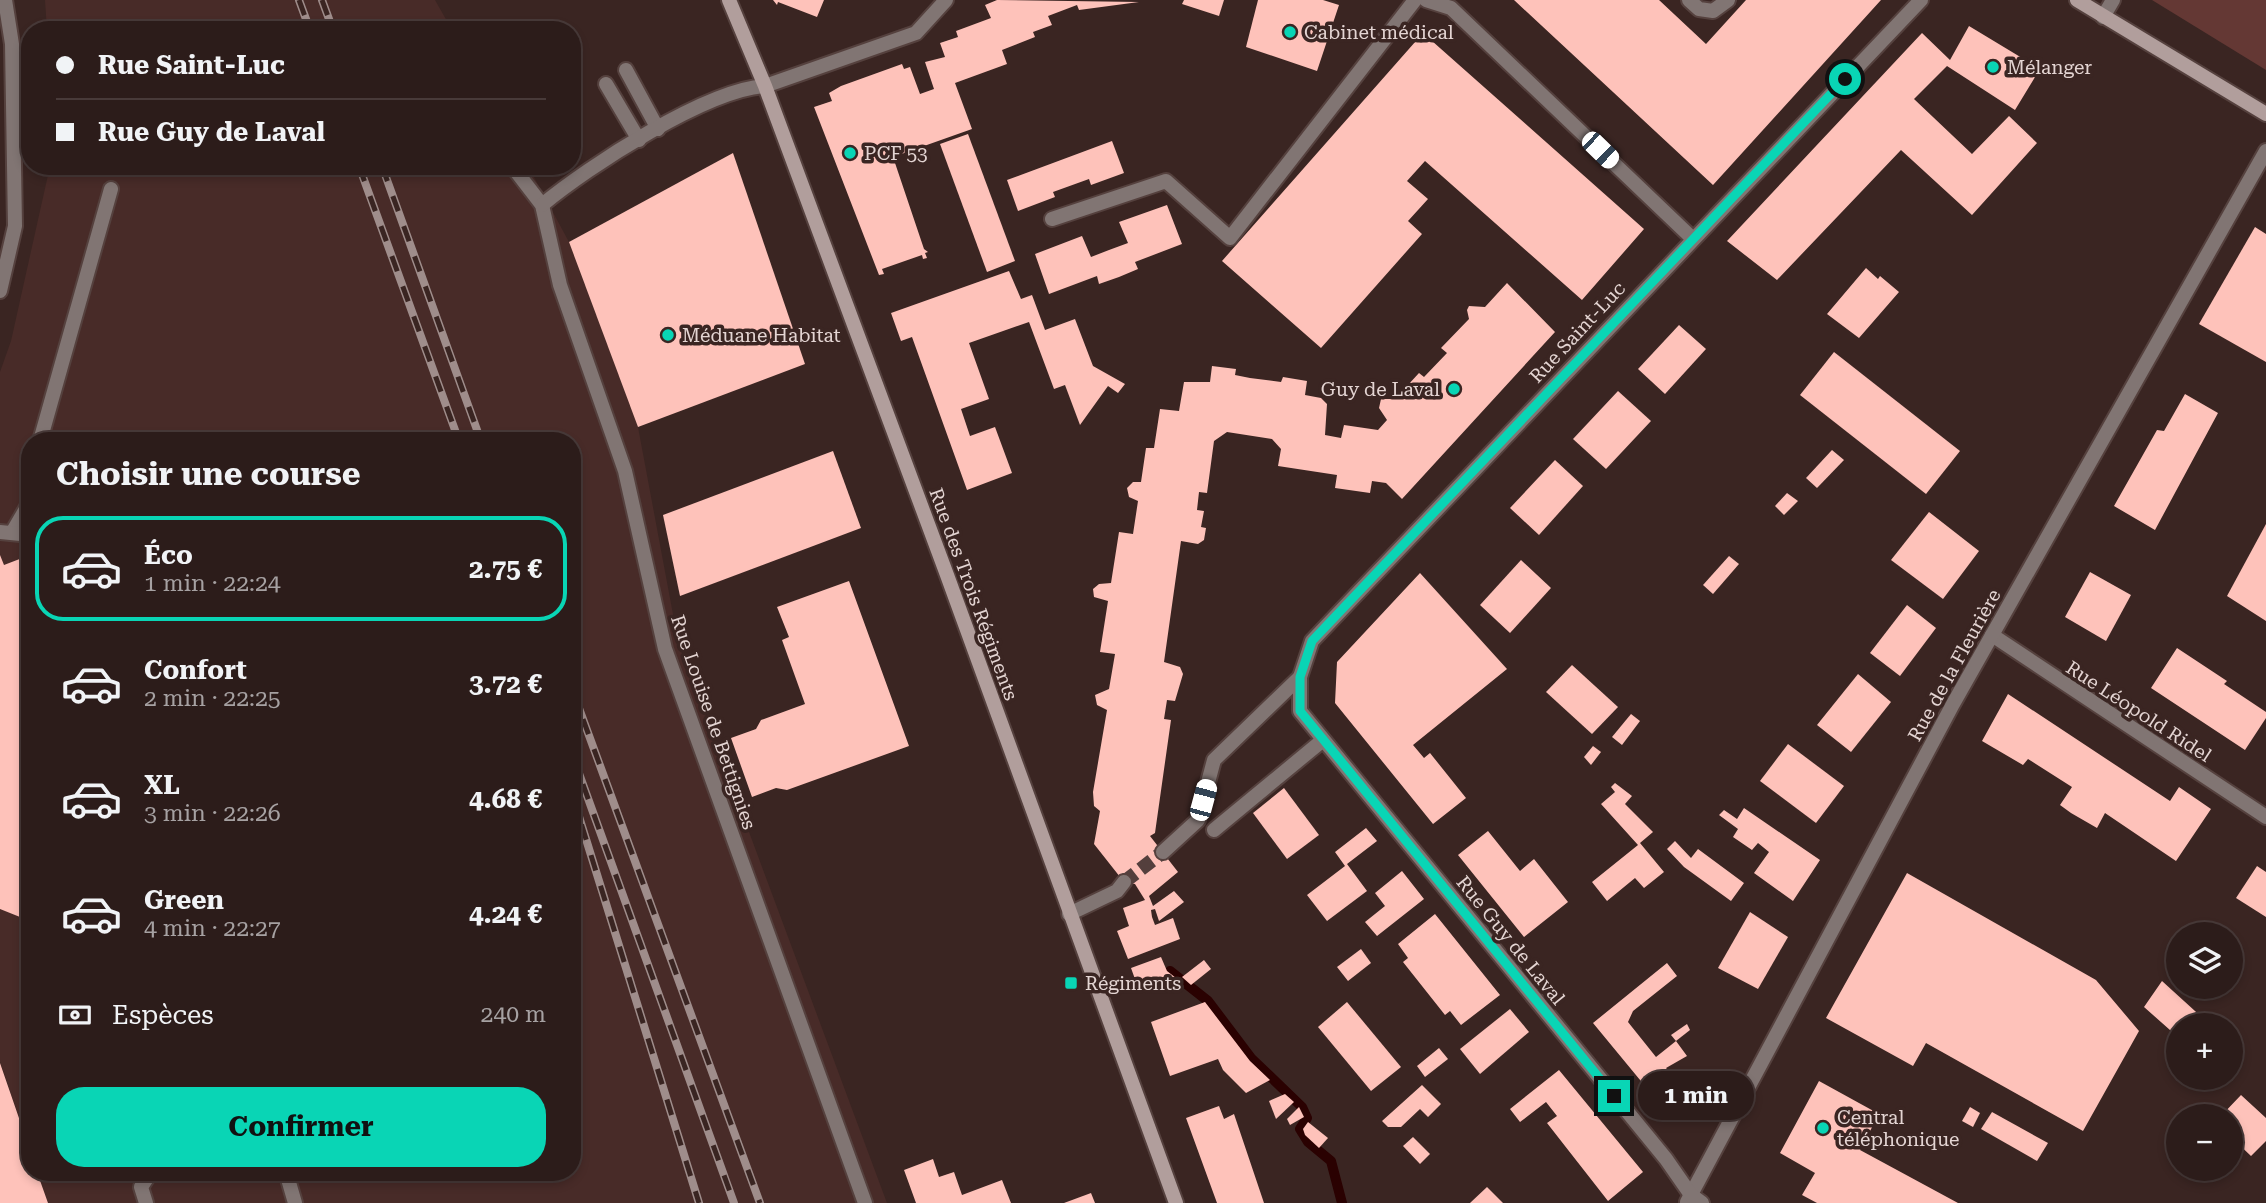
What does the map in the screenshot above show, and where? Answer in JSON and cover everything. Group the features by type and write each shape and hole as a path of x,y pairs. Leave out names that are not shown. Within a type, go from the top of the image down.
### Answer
{"main road":[{"name":"Rue des Trois Régiments","path":"729,0 765,86 947,575 1176,1203"},
{"path":"2077,0 2266,114"}],"street":[{"path":"0,291 15,226 12,44 5,0"},
{"path":"581,174 658,129 741,88 765,86 916,33 946,0"},
{"path":"1052,219 1166,181 1230,238 1415,0"},
{"path":"1426,0 1451,8 1692,238"},
{"path":"1689,0 1699,9 1713,11 1728,0"},
{"name":"Rue Saint-Luc","path":"1300,711 1300,677 1312,641 1921,0"},
{"path":"2103,17 2113,0"},
{"path":"626,70 658,129"},
{"path":"606,84 639,140"},
{"name":"Rue de la Fleurière","path":"1693,1200 1992,635 2266,151"},
{"path":"519,175 542,205 578,175"},
{"path":"43,432 111,189"},
{"name":"Rue Louise de Bettignies","path":"542,205 560,285 625,471 665,649 865,1203"},
{"path":"6,531 21,513"},
{"name":"Rue Léopold Ridel","path":"1992,635 2266,817"},
{"path":"1163,852 1198,820 1214,760 1300,677"},
{"name":"Rue Guy de Laval","path":"1300,711 1666,1159 1693,1200"},
{"path":"1214,830 1323,740"},
{"path":"1069,914 1117,891 1124,882"},
{"path":"145,1181 141,1187 146,1203"},
{"path":"289,1181 295,1203"}],"shaded area":[{"path":"45,0 435,0 447,21 46,21"},
{"path":"2152,0 2266,0 2266,70"},
{"path":"48,175 533,175 569,242 638,427 678,641 887,1203 48,1203 40,1181 581,1181 581,432 21,432 21,1124 0,1062 0,372 11,341"}],"building":[{"path":"773,0 824,0 817,17 778,2 777,5"},
{"path":"997,0 1139,2 1079,10 1077,5 1048,16 1052,25 1033,32 1035,37 1002,50 1007,64 955,83 972,129 893,157 924,249 928,252 925,253 927,258 923,259 922,255 882,269 884,274 879,275 814,107 832,101 829,93 841,86 902,64 904,69 910,67 920,94 934,89 925,62 945,57 940,43 958,37 956,31 991,18 985,5"},
{"path":"1184,0 1224,0 1219,16 1182,4"},
{"name":"Cabinet médical","path":"1258,0 1323,0 1339,5 1317,71 1246,47"},
{"path":"1514,0 1659,0 1706,44 1746,0 1881,0 1713,185"},
{"path":"1969,26 2040,69 2015,110 1947,66 1914,99 1972,154 2009,116 2037,143 1972,215 1901,150 1777,280 1727,241 1922,33 1950,60"},
{"path":"1423,33 1644,229 1582,300 1425,161 1407,181 1428,199 1408,221 1422,234 1321,348 1222,261"},
{"path":"968,134 1015,261 987,272 940,144"},
{"path":"1112,141 1124,173 1091,185 1089,179 1053,192 1055,197 1018,211 1007,180"},
{"path":"733,153 805,364 638,427 569,242"},
{"path":"1167,205 1182,244 1135,262 1138,269 1119,277 1099,284 1097,276 1049,294 1035,254 1082,236 1091,257 1128,243 1119,222"},
{"path":"2255,227 2266,234 2266,362 2199,324"},
{"path":"1866,268 1899,292 1859,338 1827,314"},
{"path":"1009,271 1021,299 1032,295 1045,330 1075,319 1093,366 1125,384 1118,393 1108,386 1080,425 1065,385 1054,389 1029,322 969,343 989,399 961,409 970,436 995,427 1012,473 967,490 912,337 901,341 891,313"},
{"path":"1507,283 1555,332 1402,499 1386,483 1372,481 1370,493 1335,488 1337,475 1278,466 1281,449 1272,439 1227,432 1214,441 1207,493 1199,492 1197,510 1204,511 1201,527 1206,528 1204,540 1198,544 1181,541 1164,662 1180,667 1183,674 1175,701 1167,700 1164,719 1171,720 1155,833 1150,836 1178,872 1149,896 1153,906 1174,891 1184,902 1159,921 1155,909 1151,910 1152,917 1155,925 1173,918 1180,939 1128,959 1117,931 1129,926 1123,908 1145,900 1135,884 1124,882 1094,844 1100,811 1094,806 1093,792 1107,710 1097,705 1095,695 1109,689 1115,654 1100,652 1108,601 1094,597 1093,589 1099,584 1111,583 1119,532 1133,534 1138,501 1129,497 1127,488 1133,482 1141,482 1146,448 1154,448 1160,409 1179,411 1184,382 1210,382 1212,366 1236,369 1235,375 1250,378 1281,382 1283,377 1307,381 1305,395 1321,398 1327,404 1325,435 1341,438 1344,425 1378,430 1387,420 1379,408 1381,399 1395,399 1419,373 1424,377 1447,353 1441,348 1469,319 1469,306 1485,307"},
{"path":"1679,325 1706,349 1665,394 1638,369"},
{"path":"1834,352 1960,451 1926,494 1800,395"},
{"path":"1618,391 1651,421 1606,469 1573,439"},
{"path":"2185,394 2218,413 2155,530 2114,506 2157,430 2164,431"},
{"path":"1832,450 1844,460 1817,488 1806,478"},
{"path":"833,451 861,528 680,596 663,515"},
{"path":"1555,460 1583,486 1539,535 1510,508"},
{"path":"1787,493 1798,501 1784,515 1775,506"},
{"path":"1929,512 1979,551 1943,599 1891,560"},
{"path":"2266,524 2266,621 2227,596"},
{"path":"0,555 4,565 21,558 21,917 0,909"},
{"path":"1729,556 1739,564 1713,594 1703,585"},
{"path":"1521,560 1551,588 1510,633 1480,605"},
{"path":"2090,572 2131,595 2106,641 2065,617"},
{"path":"1420,573 1507,669 1413,745 1424,758 1430,753 1466,798 1433,824 1335,703 1337,662"},
{"path":"849,581 909,746 787,790 776,788 752,797 731,738 756,729 761,720 805,704 782,640 789,637 777,607"},
{"path":"1907,605 1936,628 1900,676 1870,653"},
{"path":"2177,648 2227,681 2224,684 2266,712 2266,718 2245,750 2151,688"},
{"path":"1572,665 1618,707 1592,734 1546,692"},
{"path":"1858,674 1891,702 1851,752 1817,725"},
{"path":"2008,694 2170,801 2179,787 2211,809 2176,861 2105,813 2097,828 2071,813 2060,805 2072,787 2028,759 2023,765 1982,741"},
{"path":"1631,714 1640,721 1622,745 1612,737"},
{"path":"1788,744 1844,786 1816,823 1760,781"},
{"path":"1593,746 1601,752 1591,765 1584,757"},
{"path":"1615,783 1632,796 1625,804 1653,832 1640,843 1664,872 1644,888 1635,878 1607,901 1592,882 1638,845 1601,804 1615,792 1611,787"},
{"path":"1284,788 1319,835 1287,859 1253,813"},
{"path":"1744,808 1820,860 1793,901 1754,873 1769,852 1758,843 1752,850 1733,837 1738,829 1719,815 1724,810 1737,819"},
{"path":"1366,828 1377,841 1347,864 1367,891 1327,921 1307,895 1345,866 1335,852"},
{"path":"1488,831 1520,871 1534,859 1568,902 1524,937 1458,855"},
{"path":"1675,841 1691,858 1698,849 1744,883 1731,901 1684,867 1667,849"},
{"path":"2257,866 2266,872 2266,917 2236,898"},
{"path":"1402,871 1424,899 1377,936 1365,922 1385,906 1375,893"},
{"path":"1907,873 2096,980 2139,1031 2083,1131 1926,1043 1913,1066 1826,1018"},
{"path":"1750,912 1788,937 1758,989 1718,968"},
{"path":"1435,914 1500,995 1461,1025 1450,1011 1445,1015 1403,962 1408,958 1398,944"},
{"path":"1361,949 1371,963 1348,981 1337,967"},
{"path":"1161,957 1167,971 1176,978 1140,993 1131,968"},
{"path":"1204,960 1211,969 1191,985 1182,977"},
{"path":"1667,963 1677,976 1633,1011 1628,1022 1656,1057 1676,1041 1687,1056 1666,1068 1686,1093 1680,1097 1675,1090 1659,1103 1593,1023"},
{"path":"2162,981 2166,985 2166,999 2182,999 2197,1013 2166,1013 2166,1026 2144,1007"},
{"path":"1205,1002 1250,1061 1270,1080 1246,1093 1223,1070 1218,1059 1170,1076 1151,1022"},
{"path":"1347,1002 1401,1067 1371,1091 1318,1027"},
{"path":"1510,1009 1529,1032 1480,1074 1460,1049"},
{"path":"1687,1024 1690,1030 1676,1041 1671,1035"},
{"path":"1439,1048 1448,1059 1425,1077 1417,1066"},
{"path":"0,1063 21,1124 21,1181 40,1181 48,1203 0,1203"},
{"path":"1705,1069 1712,1073 1701,1090 1695,1084"},
{"path":"1559,1070 1643,1172 1608,1201 1547,1123 1557,1116 1546,1102 1520,1122 1510,1109"},
{"name":"Central téléphonique","path":"1819,1081 1879,1114 1860,1150 1958,1203 1817,1203 1802,1195 1815,1173 1780,1153"},
{"path":"1422,1085 1441,1104 1428,1117 1420,1109 1401,1127 1388,1127 1382,1121"},
{"path":"1285,1094 1294,1102 1276,1119 1269,1101"},
{"path":"2241,1095 2266,1118 2266,1141 2251,1156 2243,1148 2243,1104 2232,1104"},
{"path":"1219,1106 1224,1119 1234,1114 1264,1203 1217,1203 1186,1118"},
{"path":"1299,1107 1304,1117 1290,1125 1287,1119"},
{"path":"1970,1107 1980,1113 1973,1127 1962,1121"},
{"path":"1992,1112 2048,1143 2037,1161 1981,1129"},
{"path":"1308,1122 1328,1138 1319,1148 1305,1135 1303,1129"},
{"path":"1413,1137 1430,1154 1420,1164 1403,1146"},
{"path":"933,1159 939,1177 954,1172 962,1195 1002,1180 1011,1203 916,1203 904,1170"},
{"path":"1487,1187 1503,1203 1470,1203"},
{"path":"1091,1193 1095,1203 1064,1203"}],"waterway":[{"path":"1170,971 1208,1001 1251,1058 1302,1107 1307,1118 1300,1129 1308,1142 1331,1161 1342,1203"}],"tunnel":[{"path":"1124,882 1163,852"}],"railway":[{"path":"299,0 307,21"},
{"path":"322,0 330,21"},
{"path":"362,175 456,432"},
{"path":"385,175 478,432"},
{"path":"581,714 760,1203"},
{"path":"581,779 734,1203"},
{"path":"581,823 699,1203"}],"place":[{"name":"Cabinet médical","path":"1290,32"},
{"name":"Mélanger","path":"1993,67"},
{"name":"PCF 53","path":"850,153"},
{"name":"Méduane Habitat","path":"668,335"},
{"name":"Guy de Laval","path":"1454,389"},
{"name":"Régiments","path":"1071,983"},
{"name":"Central téléphonique","path":"1823,1128"}],"route":[{"path":"1614,1096 1300,711 1300,677 1312,641 1845,79"}]}
